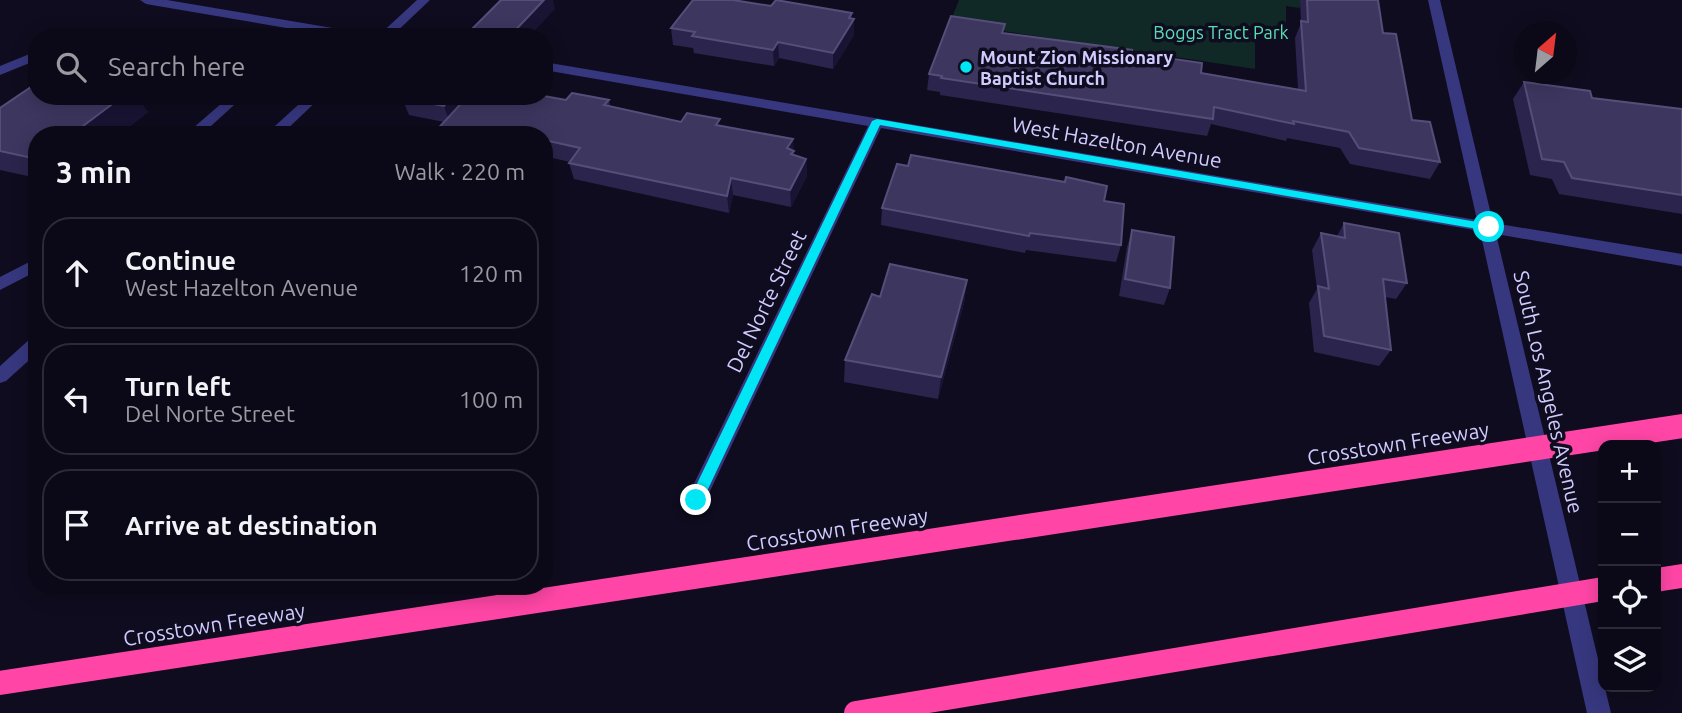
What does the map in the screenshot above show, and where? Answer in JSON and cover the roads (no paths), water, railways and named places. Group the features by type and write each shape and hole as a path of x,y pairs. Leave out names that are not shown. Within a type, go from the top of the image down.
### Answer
{"highway":[{"name":"Crosstown Freeway","path":"0,684 1682,426"},
{"path":"1661,579 1682,576"},
{"path":"856,713 1598,590"}],"street":[{"path":"146,0 309,28"},
{"path":"393,28 424,0"},
{"name":"South Los Angeles Avenue","path":"1434,0 1489,227 1599,713"},
{"path":"0,71 28,59"},
{"name":"West Hazelton Avenue","path":"553,67 1682,260"},
{"path":"203,126 227,105"},
{"path":"282,126 306,105"},
{"name":"Del Norte Street","path":"696,500 877,121"},
{"path":"0,284 28,269"},
{"path":"0,376 28,351"}],"place":[{"name":"Mount Zion Missionary Baptist Church","path":"966,67"}],"park label":[{"name":"Boggs Tract Park","path":"1221,32"}]}
